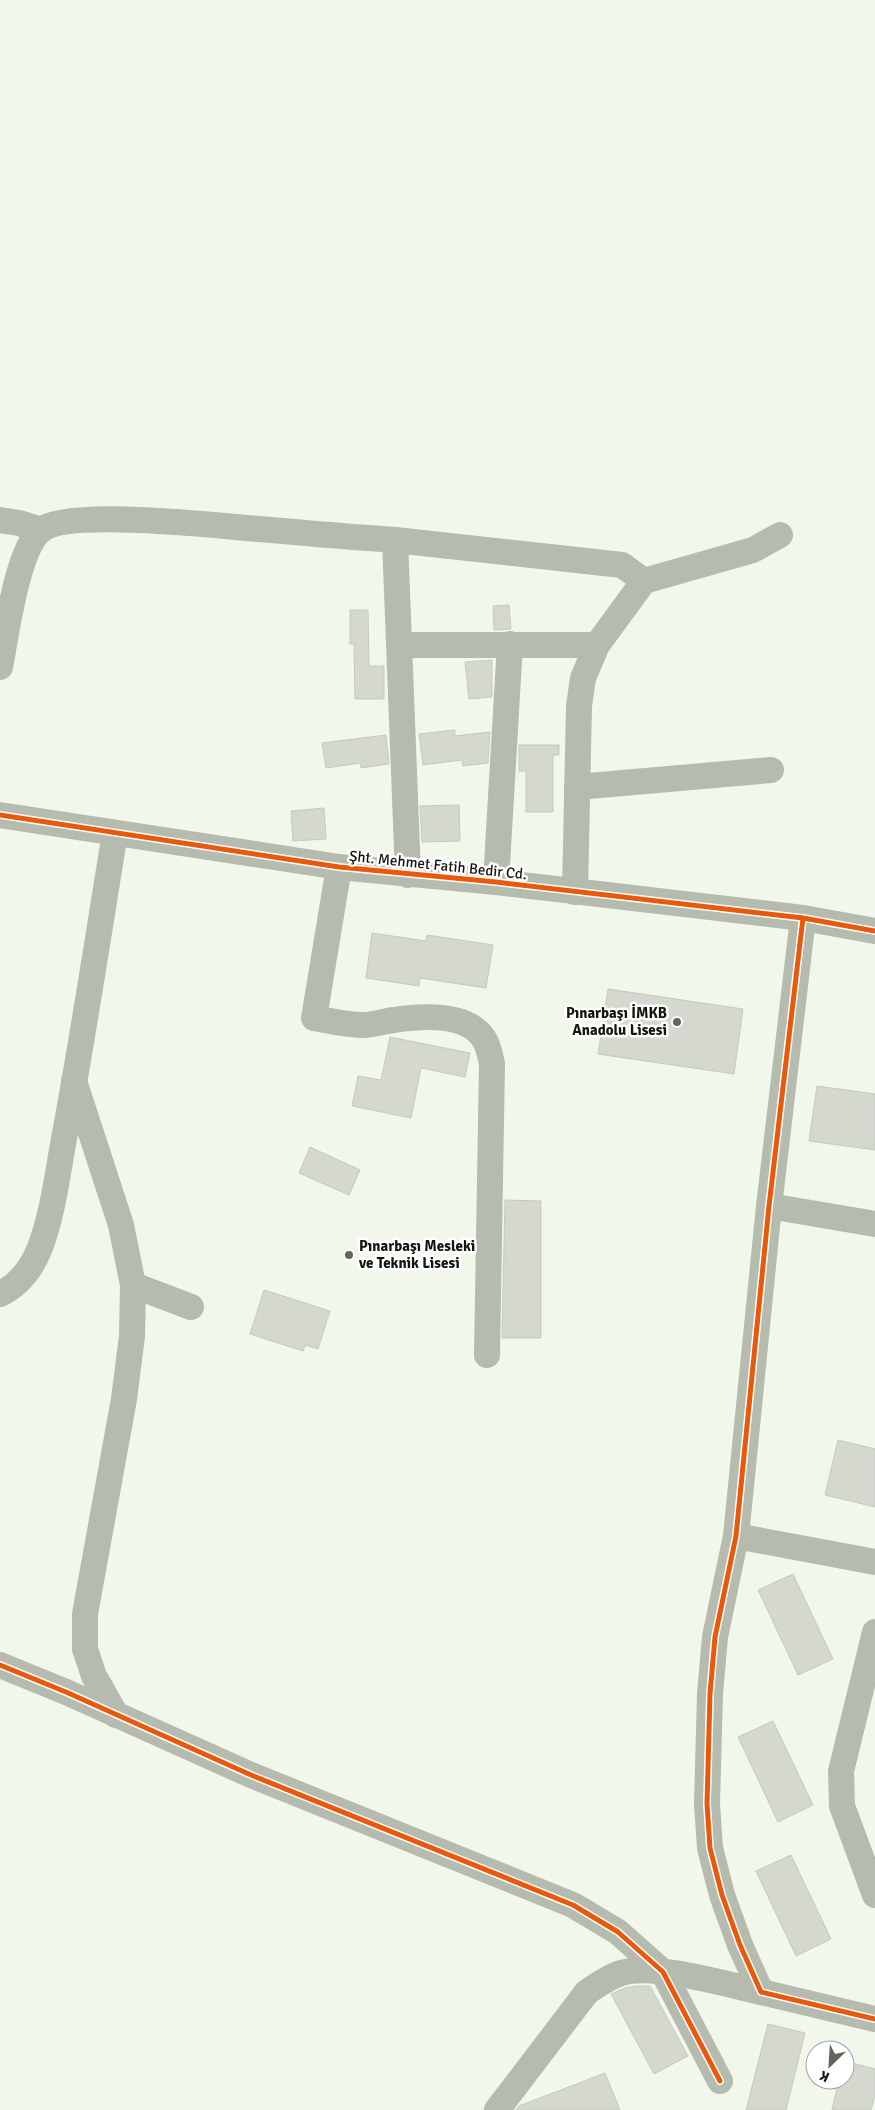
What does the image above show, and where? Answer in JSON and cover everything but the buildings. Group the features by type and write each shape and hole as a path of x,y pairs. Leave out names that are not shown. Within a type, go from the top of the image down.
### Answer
{"street":[{"path":"0,667 19,574 30,545 41,530 71,522 130,519 395,540 622,565 644,581"},
{"path":"0,520 19,522 41,530"},
{"path":"575,892 579,706 583,678 597,645 644,581 753,550 780,536"},
{"path":"395,540 408,875"},
{"path":"496,882 510,644"},
{"path":"399,645 597,645"},
{"path":"577,787 771,770"},
{"name":"Şht. Mehmet Fatih Bedir Cd.","path":"0,815 338,867 496,882 803,918 875,931"},
{"path":"0,1294 13,1287 26,1273 39,1250 49,1216 74,1081 115,833"},
{"path":"338,867 314,1018 344,1024 365,1025 422,1017 446,1019 457,1021 476,1030 483,1037 489,1048 492,1064 487,1355"},
{"path":"761,1992 740,1945 722,1895 710,1848 707,1804 710,1694 715,1637 736,1536 769,1206 803,918"},
{"path":"74,1081 121,1225 133,1284 132,1336 124,1399 85,1614 85,1649 94,1676 116,1715"},
{"path":"769,1206 875,1224"},
{"path":"133,1284 191,1307"},
{"path":"736,1536 875,1562"},
{"path":"875,1632 841,1771 842,1806 875,1895"},
{"path":"0,1665 66,1692 251,1775 573,1905 618,1932 663,1972 720,2081"},
{"path":"497,2110 587,1992 605,1979 621,1973 641,1970 663,1972 761,1992 875,2019"}],"cycle path":[{"path":"0,815 339,867 496,882 803,918 875,931"},
{"path":"803,918 769,1206 736,1536 715,1637 710,1694 707,1804 710,1848 722,1895 740,1945 761,1992 875,2019"},
{"path":"0,1665 66,1692 251,1775 573,1905 618,1932 663,1972 720,2081"}],"place":[{"name":"Pınarbaşı İMKB Anadolu Lisesi","path":"677,1022"},
{"name":"Pınarbaşı Mesleki ve Teknik Lisesi","path":"349,1255"}]}
